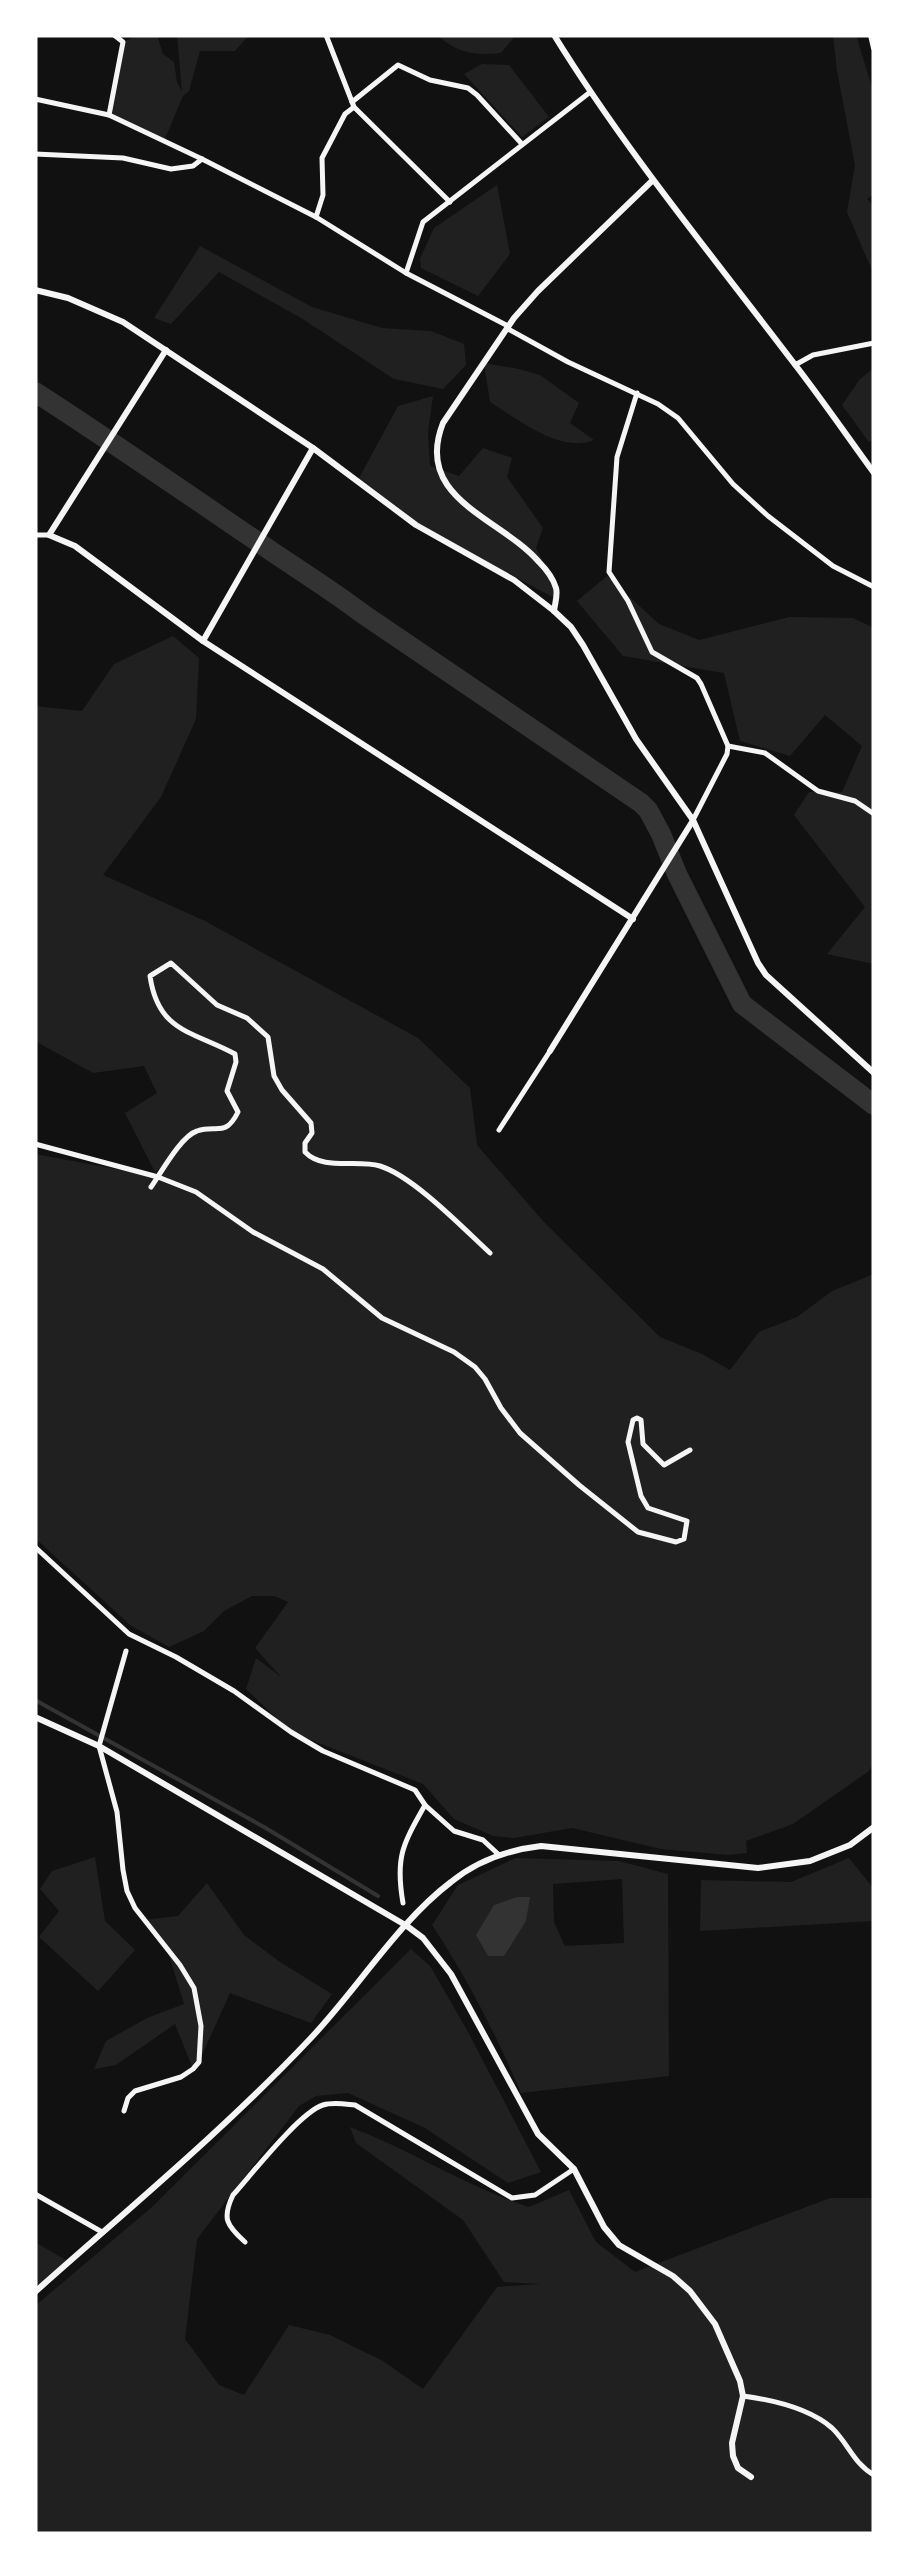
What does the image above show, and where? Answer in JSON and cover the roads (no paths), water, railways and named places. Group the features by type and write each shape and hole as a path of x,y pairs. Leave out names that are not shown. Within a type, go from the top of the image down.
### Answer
{"street":[{"path":"109,115 122,42 114,35"},
{"path":"326,35 353,105 450,202"},
{"path":"554,35 653,180 796,364 874,473"},
{"path":"871,35 874,48"},
{"path":"316,217 324,195 322,158 345,114 398,65 430,80 468,88 522,144"},
{"path":"406,273 423,222 590,93"},
{"path":"35,100 109,115 202,159 316,217 406,273 568,362 636,392 678,418 733,484 768,516 833,566 874,586"},
{"path":"35,154 123,158 172,169 194,166 202,159"},
{"path":"554,611 557,592 548,572 512,536 447,488 438,463 437,438 442,423 538,290 653,180"},
{"path":"35,290 68,298 123,322 313,448 416,525 514,580 554,611 583,645 610,698 693,820 766,975 874,1073"},
{"path":"796,364 813,355 874,342"},
{"path":"50,535 166,350"},
{"path":"498,1130 684,837 728,754 701,684 652,652 628,600 608,572 617,457 636,392"},
{"path":"203,640 313,448"},
{"path":"35,535 50,535 76,546 203,640 633,920"},
{"path":"728,746 766,753 818,792 854,801 874,814"},
{"path":"151,1187 196,1131 228,1126 238,1112 227,1092 236,1062 234,1054 174,1026 158,1007 150,976 172,962 217,1006 247,1018 268,1037 274,1076 311,1123 312,1133 305,1143 305,1152 311,1158 379,1165 395,1173 490,1253"},
{"path":"35,1144 158,1177 196,1192 253,1232 323,1269 382,1318 454,1352 485,1379 520,1434 638,1532 676,1542 684,1539 687,1521 648,1508 641,1496 628,1442 633,1420 641,1420 644,1444 664,1465 690,1450"},
{"path":"35,1547 129,1634 219,1682 323,1751 415,1790 425,1805 454,1831 482,1840 498,1854"},
{"path":"124,2111 135,2091 181,2078 193,2069 199,2062 201,2026 194,1988 135,1908 122,1866 117,1812 99,1746 126,1652"},
{"path":"35,1717 99,1746 423,1938 451,1974 538,2134 574,2169 604,2227 619,2245 673,2276 715,2324 743,2396 733,2456 738,2468 751,2477"},
{"path":"403,1904 400,1858 425,1805"},
{"path":"35,2292 278,2072 428,1901 466,1870 498,1854 542,1846 758,1868 810,1861 850,1845 874,1826"},
{"path":"245,2242 226,2220 225,2210 232,2195 305,2116 321,2106 355,2106 512,2198 535,2195 574,2169"},
{"path":"35,2194 102,2232"},
{"path":"743,2396 798,2408 830,2427 860,2466 874,2475"}],"waterway":[{"path":"35,392 641,803 661,834 742,1004 874,1105"},
{"path":"35,1700 264,1827 378,1896"}]}
